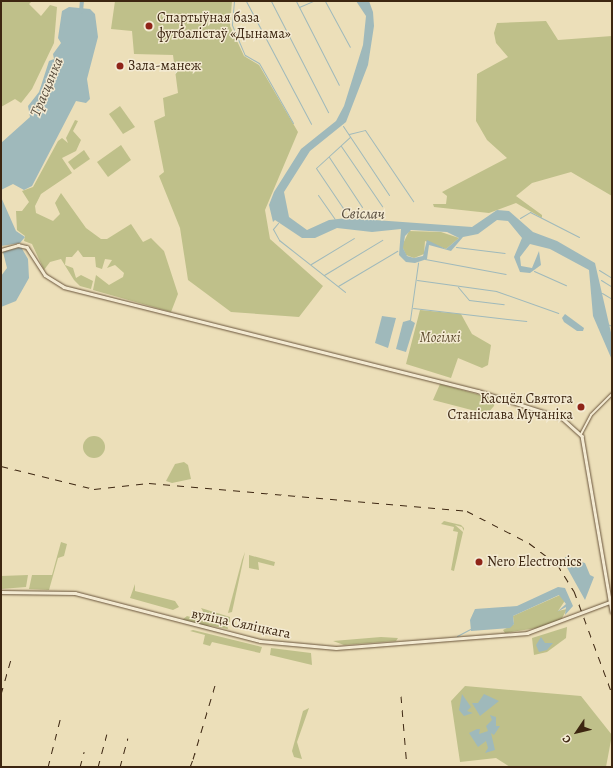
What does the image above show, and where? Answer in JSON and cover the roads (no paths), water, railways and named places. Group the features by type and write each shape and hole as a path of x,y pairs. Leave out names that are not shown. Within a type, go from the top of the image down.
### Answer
{"main road":[{"path":"1,250 18,245 27,247 45,275 68,288 497,396 559,416 581,434 612,611"},
{"name":"вуліца Сяліцкага","path":"1,592 75,593 228,634 309,647 482,637 537,630 610,602"}],"street":[{"path":"581,434 591,415 612,394"}],"water":[{"path":"356,1 369,1 373,12 374,26 368,65 346,122 310,151 284,192 289,217 307,230 329,220 347,218 472,227 497,210 509,211 533,232 557,241 595,263 612,337 612,360 593,316 589,270 550,249 530,244 520,257 521,266 532,268 539,251 541,265 530,273 520,272 514,257 522,238 508,221 497,220 478,234 463,237 451,251 429,245 427,259 415,263 406,262 399,255 401,229 372,232 337,228 315,238 302,238 275,220 273,222 269,205 274,192 301,149 336,121 344,106 363,45 366,16","holes":["411,230 447,232 459,238 446,249 427,240 423,256 414,258 407,256 403,248 405,236"]},
{"path":"69,7 90,9 95,14 98,37 87,79 90,99 86,103 76,101 32,186 24,190 13,184 1,190 1,143 30,117 28,106 39,92 49,61 54,59 53,54 61,43 58,38 62,11"},
{"path":"1,197 16,231 25,237 20,243 1,246"},
{"path":"21,247 28,259 29,278 16,301 1,307 1,276 7,268 3,252"},
{"path":"565,314 584,328 583,331 577,331 564,322 562,318"},
{"path":"382,316 396,318 388,348 375,343"},
{"path":"410,320 415,323 406,352 396,349 403,322"},
{"path":"565,557 585,563 590,575 594,577 585,600 565,564"},
{"path":"558,587 565,588 573,606 565,615 566,607 557,612 566,604 559,595 513,616 514,624 510,628 471,631 470,620 475,609 517,606"},
{"path":"541,637 545,643 553,643 547,650 539,652 536,645"},
{"path":"462,694 471,707 467,711 473,713 464,716 459,710"},
{"path":"484,694 499,701 480,716 472,703 478,703"},
{"path":"490,715 496,717 496,726 500,726 494,735 491,733 495,750 485,753 488,748 486,741 478,747 469,733 477,729 480,729 479,734 488,731 486,726 492,720"}],"waterway":[{"name":"Трасцянка","path":"81,12 82,1"},
{"path":"234,1 232,25 245,55 259,63 293,123"},
{"path":"246,1 311,124"},
{"path":"271,1 328,112"},
{"path":"296,1 339,85"},
{"path":"299,7 313,1"},
{"path":"325,1 350,47"},
{"path":"343,126 389,195"},
{"path":"349,134 365,130 413,201"},
{"name":"Свіслач","path":"343,208 316,168 350,137"},
{"name":"Свіслач","path":"341,146 382,206"},
{"name":"Свіслач","path":"329,157 362,207"},
{"name":"Свіслач","path":"318,195 335,219"},
{"path":"520,218 530,212 579,237"},
{"path":"278,223 273,229 279,240 345,292"},
{"path":"311,264 354,238"},
{"path":"324,275 382,240"},
{"path":"456,247 505,253"},
{"path":"338,286 397,251"},
{"path":"425,259 506,274"},
{"path":"410,320 418,263"},
{"path":"599,270 612,278"},
{"path":"534,271 566,285"},
{"path":"417,280 496,291 558,313"},
{"path":"601,280 612,287"},
{"path":"458,287 469,300 504,304"},
{"path":"602,293 612,299"},
{"path":"413,308 526,321"},
{"path":"607,324 612,326"},
{"path":"457,636 470,629"}],"railway":[{"path":"1,466 94,489 149,483 467,511 529,543 557,564 574,591 612,694"},
{"path":"1,694 11,659"},
{"path":"193,759 216,682"},
{"path":"401,696 407,767"},
{"path":"48,767 61,716"},
{"path":"98,767 107,734"},
{"path":"120,767 128,738"},
{"path":"80,767 84,752"},
{"path":"190,767 195,754"}],"place":[{"name":"Спартыўная база футбалістаў «Дынама»","path":"149,26"},
{"name":"Зала-манеж","path":"120,66"},
{"name":"Касцёл Святога Станіслава Мучаніка","path":"581,407"},
{"name":"Nero Electronics","path":"479,562"}],"park label":[{"name":"Могілкі","path":"440,338"}]}
